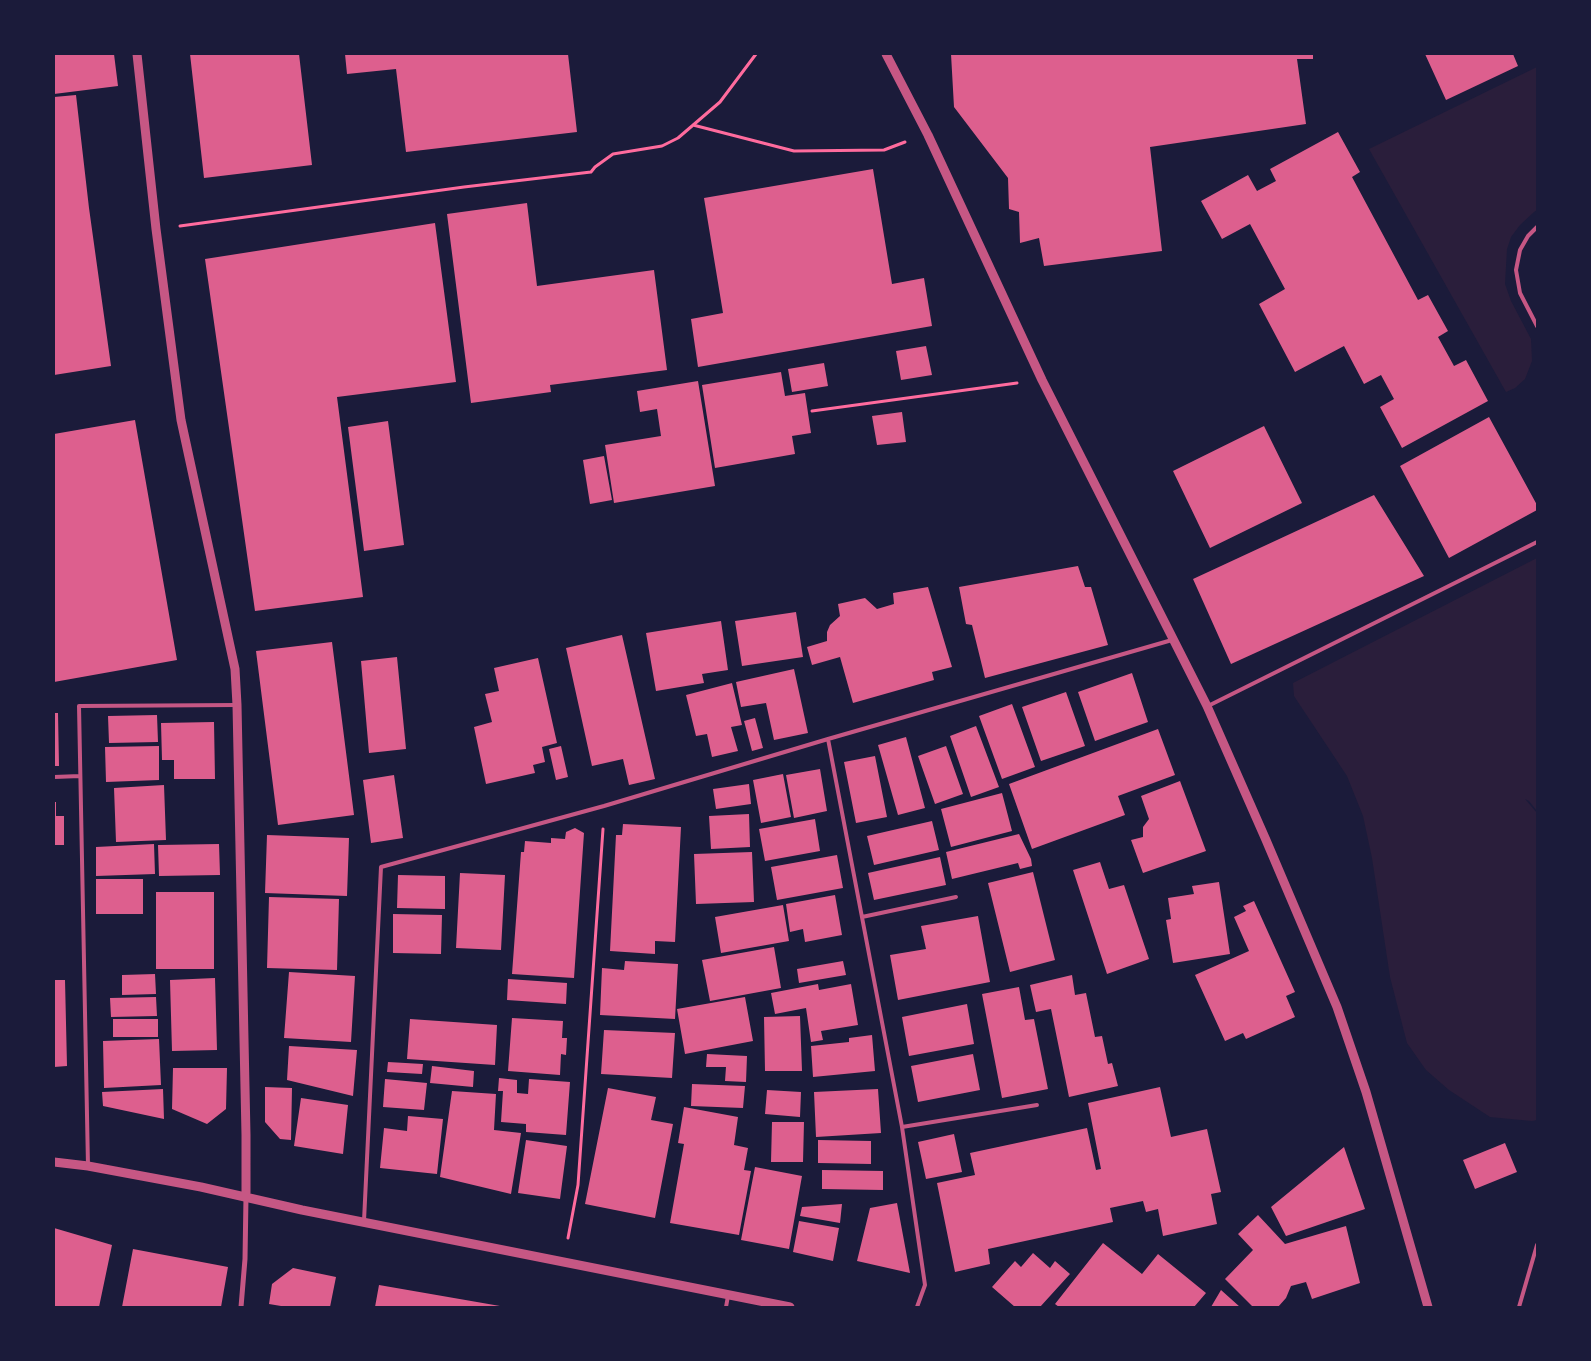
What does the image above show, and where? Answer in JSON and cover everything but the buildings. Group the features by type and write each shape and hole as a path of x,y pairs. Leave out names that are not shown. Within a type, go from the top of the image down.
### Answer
{"street":[{"path":"137,54 156,229 181,420 235,669 246,1135 245,1259 241,1307"},
{"path":"886,54 928,134 1042,380 1207,706 1337,1007 1366,1092 1428,1307"},
{"path":"54,1162 88,1166 183,1183 302,1210 790,1307"}],"lane":[{"path":"1537,227 1528,236 1520,250 1516,270 1520,293 1537,326"},
{"path":"1207,706 1537,542"},
{"path":"364,1221 381,867 604,806 1174,639"},
{"path":"88,1166 79,706 237,705"},
{"path":"828,739 902,1127 926,1285 917,1307"},
{"path":"54,777 80,776"},
{"path":"862,917 956,896"},
{"path":"902,1127 1037,1104"},
{"path":"1519,1307 1537,1245"},
{"path":"726,1307 728,1296"}],"path":[{"path":"156,229 464,187 591,172 613,154 662,146 678,138 720,102 756,54"},
{"path":"693,125 794,151 884,150 907,141"},
{"path":"812,411 1042,380"},
{"path":"563,1262 578,1185 604,806"}],"shaded area":[{"path":"1537,67 1537,210 1520,225 1511,237 1507,249 1505,284 1511,301 1531,339 1532,361 1525,379 1515,388 1506,392 1369,149"},
{"path":"1537,558 1537,811 1525,799 1537,813 1537,1120 1532,1121 1490,1117 1449,1090 1426,1070 1407,1043 1390,977 1372,858 1363,816 1347,776 1294,696 1293,683"}]}
